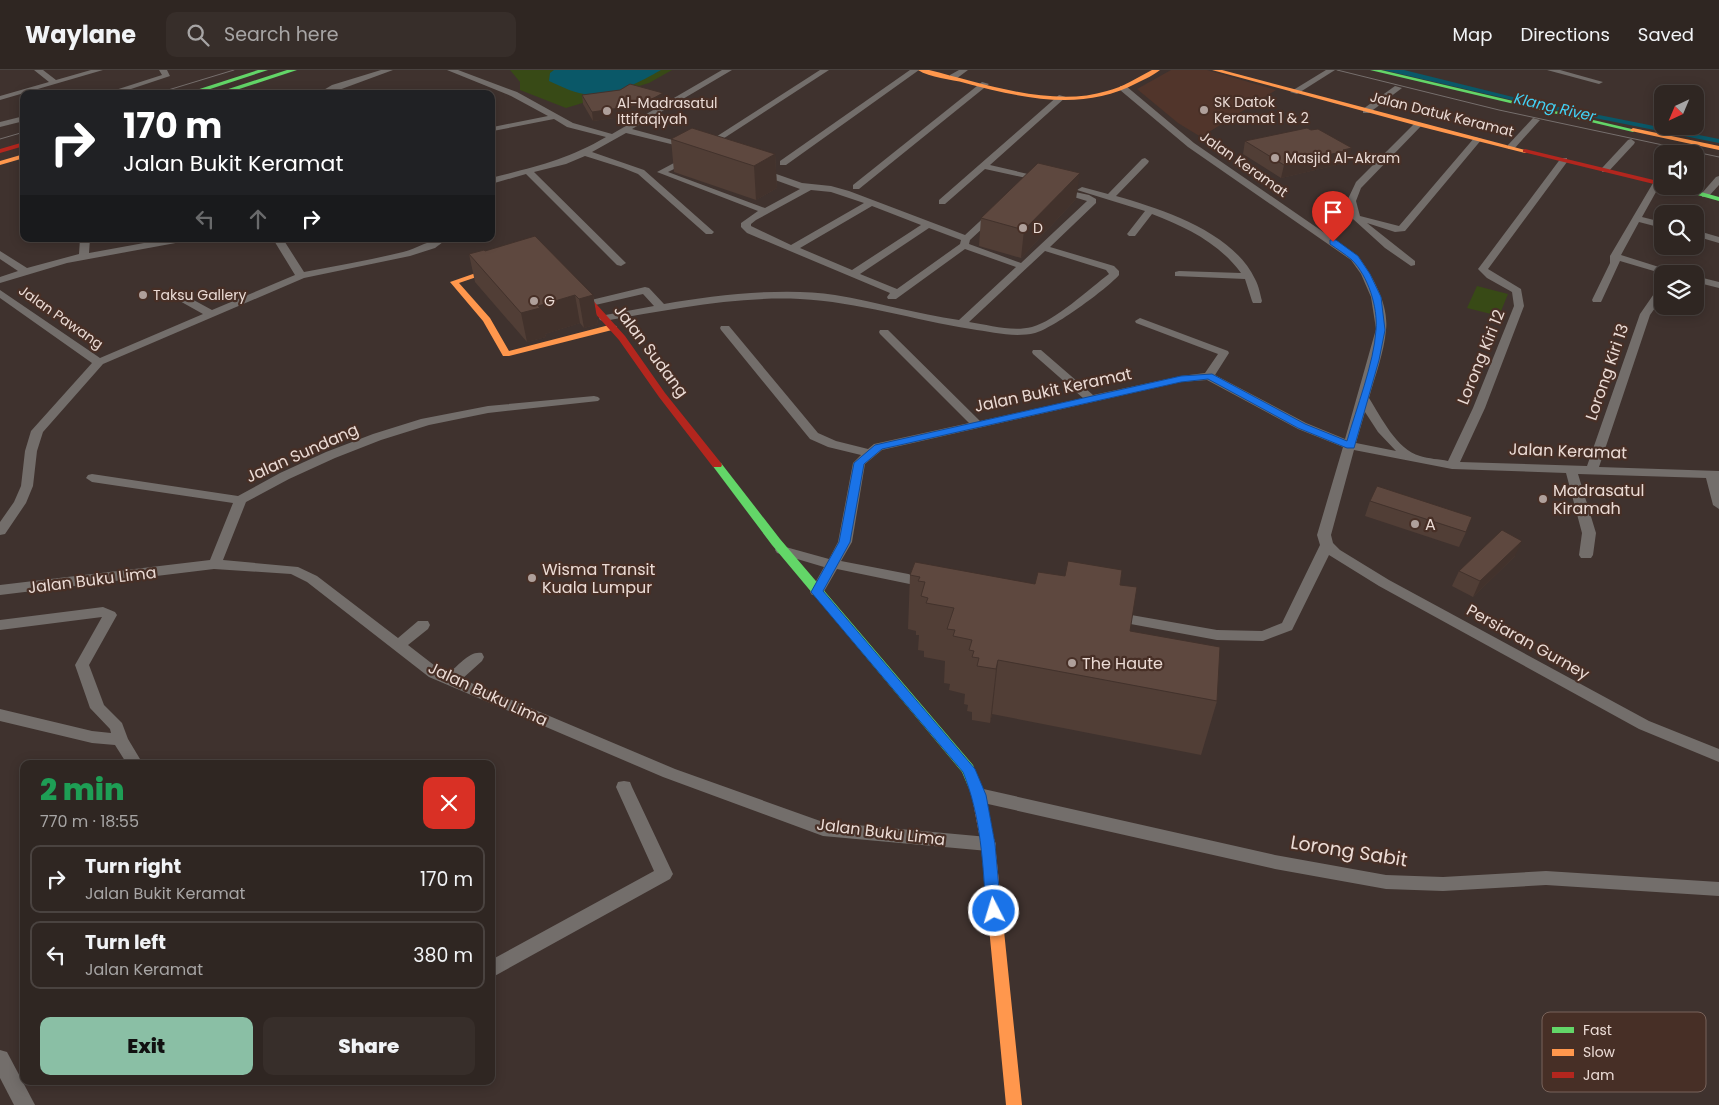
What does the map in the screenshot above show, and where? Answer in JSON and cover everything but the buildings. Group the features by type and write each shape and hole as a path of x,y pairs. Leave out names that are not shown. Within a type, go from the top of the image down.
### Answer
{"main road":[{"path":"200,90 265,70"},
{"path":"211,90 275,70"},
{"path":"229,90 294,70"},
{"path":"234,90 298,70"},
{"path":"921,70 985,84 1062,97 1090,97 1123,88 1157,70"},
{"path":"1373,70 1551,112 1719,148"},
{"path":"1416,70 1612,113"},
{"name":"Jalan Datuk Keramat","path":"1221,71 1294,92 1654,182"},
{"path":"0,151 20,145"},
{"path":"0,157 20,150"},
{"path":"0,164 20,157"},
{"path":"1705,195 1719,199"},
{"path":"509,266 456,280 455,283 487,320 506,354 613,327"},
{"name":"Jalan Sudang","path":"567,277 613,327 662,395 782,550 968,769 979,795 988,844 1014,1105"}],"street":[{"path":"38,70 54,82"},
{"path":"27,90 99,70"},
{"path":"120,90 166,76 163,70"},
{"path":"328,90 335,86 389,70"},
{"path":"451,70 514,94 577,128 614,138"},
{"path":"495,180 529,172 585,153 614,138 728,70"},
{"path":"712,142 825,70"},
{"path":"784,163 915,70"},
{"path":"953,77 964,70"},
{"path":"1294,92 1331,70"},
{"path":"1551,70 1599,82"},
{"path":"856,187 985,84"},
{"name":"Jalan Keramat","path":"1123,88 1191,145 1355,258 1366,274 1376,297 1381,330 1351,446 1324,534 1327,545"},
{"path":"1366,110 1398,88"},
{"path":"0,98 20,92"},
{"path":"499,96 514,94"},
{"path":"942,202 1062,97"},
{"path":"496,129 554,117"},
{"path":"0,125 20,119"},
{"path":"1511,147 1536,120"},
{"path":"1410,263 1354,215 1351,200 1352,193 1419,124"},
{"path":"626,130 696,153 661,172 766,211"},
{"path":"1354,215 1396,229 1402,229 1478,139"},
{"path":"1605,170 1631,142"},
{"path":"585,153 641,172 709,232"},
{"name":"Lorong Kiri 12","path":"1452,464 1480,408 1519,306 1518,291 1487,274 1483,269 1486,262 1564,160"},
{"path":"1110,198 1145,161"},
{"path":"984,166 1151,209 1178,220 1208,237 1236,259 1249,276 1258,301"},
{"path":"747,167 808,188 831,190 873,202 929,224 965,242 1024,267"},
{"path":"529,172 621,263"},
{"path":"1705,195 1719,178"},
{"path":"961,324 1093,201 1086,197 1041,184 1026,185"},
{"path":"808,188 746,223 746,227 750,231 898,293"},
{"path":"1597,300 1615,262 1615,256 1636,218 1654,192"},
{"path":"793,248 873,202"},
{"path":"879,306 965,242 1000,207"},
{"path":"1132,234 1151,209"},
{"path":"1636,218 1654,223"},
{"path":"853,274 929,224"},
{"path":"1704,236 1719,240"},
{"path":"84,256 85,242"},
{"path":"0,280 24,271 84,256 164,242"},
{"path":"280,242 301,276"},
{"name":"Jalan Pawang","path":"0,293 99,362 301,276 408,254 432,246 438,242"},
{"path":"604,318 738,298 797,296 834,298 879,306 931,319 1014,332 1034,330 1055,320 1114,275 1114,271 1110,268 1044,248"},
{"path":"0,254 24,271"},
{"path":"1615,256 1654,267"},
{"path":"1179,274 1249,276"},
{"path":"1704,282 1719,286"},
{"path":"591,303 645,290 662,308"},
{"path":"173,293 211,314"},
{"name":"Lorong Kiri 13","path":"1592,470 1645,314 1654,303"},
{"path":"1140,321 1224,353 1209,376 1302,426 1351,446 1416,458"},
{"path":"725,328 814,436 838,446 870,453"},
{"path":"884,332 977,424"},
{"path":"1037,352 1091,399"},
{"path":"0,531 20,502 27,486 31,451 37,432 99,362"},
{"name":"Jalan Bukit Keramat","path":"870,453 878,447 977,424 1181,379 1209,376"},
{"name":"Jalan Sundang","path":"214,564 221,552 240,500 347,448 426,422 494,410 594,398"},
{"name":"Jalan Keramat","path":"1364,399 1377,423 1390,441 1416,458"},
{"path":"817,592 845,542 859,463 870,453"},
{"name":"Jalan Keramat","path":"1345,464 1364,457 1416,458 1452,464 1715,474"},
{"path":"1571,470 1589,533 1586,555"},
{"path":"1715,474 1719,505"},
{"path":"92,478 240,500"},
{"path":"1103,615 1217,635 1262,636 1287,626 1327,545"},
{"name":"Persiaran Gurney","path":"1327,545 1342,558 1384,583 1644,725 1719,756"},
{"path":"782,550 807,558 946,586"},
{"name":"Jalan Buku Lima","path":"1,591 214,564 293,570 312,579 434,673 668,773 823,829 988,844"},
{"path":"0,625 103,612 110,615 82,665 98,708 117,727 120,740 132,760"},
{"path":"398,646 423,624"},
{"path":"451,680 477,657"},
{"path":"0,715 92,737 120,740"},
{"path":"495,968 664,874 624,787"},
{"name":"Lorong Sabit","path":"979,795 1275,862 1386,882 1443,884 1546,878 1719,888"},
{"path":"0,1059 25,1105"}],"shaded area":[{"name":"SK Datok Keramat 1 & 2","path":"1171,70 1207,70 1276,90 1201,137 1178,123 1137,89"}],"green space":[{"path":"510,70 672,70 649,83 566,108 520,90 520,82"},
{"path":"1477,286 1508,294 1499,316 1467,308"}],"water":[{"path":"554,70 661,70 619,90 600,95 591,95 575,92 549,81 550,73"},
{"name":"Klang River","path":"1383,70 1404,70 1529,101 1654,126 1654,130 1555,110"},
{"path":"1679,135 1699,135 1719,139 1719,143"}],"tram line":[{"path":"168,90 234,70"},
{"path":"1337,70 1499,110 1719,157"},
{"path":"0,139 20,133"}],"traffic: fast":[{"path":"200,90 265,70"},
{"path":"229,90 294,70"},
{"path":"1373,70 1633,130"},
{"path":"1704,195 1719,199"},
{"path":"717,465 776,542 968,769 979,797"}],"traffic: slow":[{"path":"921,70 1010,92 1056,98 1079,98 1101,95 1123,88 1157,70"},
{"path":"1215,70 1525,151"},
{"path":"1633,130 1719,148"},
{"path":"0,163 20,157"},
{"path":"499,268 454,282 487,320 506,354 613,327"},
{"path":"979,797 988,844 1014,1105"}],"traffic: jam":[{"path":"0,151 20,145"},
{"path":"1525,151 1654,182"},
{"path":"577,288 622,338 662,395 717,465"}],"place":[{"name":"SK Datok Keramat 1 & 2","path":"1204,110"},
{"name":"Al-Madrasatul Ittifaqiyah","path":"607,111"},
{"name":"Masjid Al-Akram","path":"1275,158"},
{"name":"D","path":"1023,228"},
{"name":"Taksu Gallery","path":"143,295"},
{"name":"G","path":"534,301"},
{"name":"Madrasatul Kiramah","path":"1543,499"},
{"name":"A","path":"1415,524"},
{"name":"Wisma Transit Kuala Lumpur","path":"532,578"},
{"name":"The Haute","path":"1072,663"}],"route":[{"path":"994,911 988,844 979,795 968,769 817,592 845,542 859,463 878,447 1181,379 1209,376 1302,426 1351,446 1381,330 1376,297 1366,274 1355,258 1333,242"}]}
